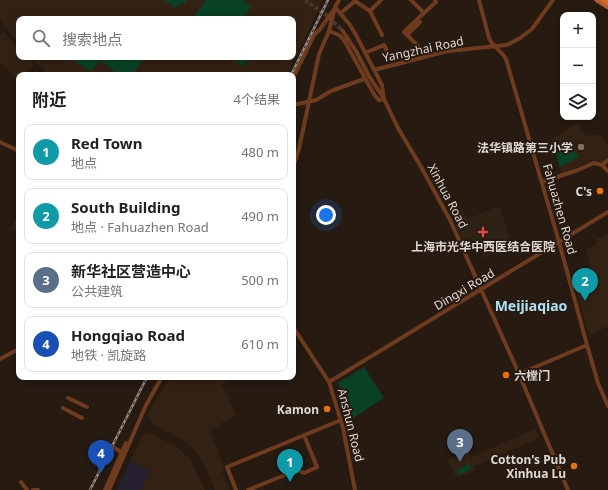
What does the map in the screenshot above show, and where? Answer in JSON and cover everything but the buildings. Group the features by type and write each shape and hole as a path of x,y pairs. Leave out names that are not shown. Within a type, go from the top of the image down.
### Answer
{"highway":[{"path":"604,0 608,2"}],"main road":[{"path":"597,0 608,7"}],"street":[{"path":"296,72 314,35 320,29 339,0"},
{"path":"370,11 381,0"},
{"path":"411,0 424,13"},
{"path":"423,57 419,47 408,34 404,32 436,2 435,0"},
{"name":"Fahuazhen Road","path":"479,0 488,38 506,59 587,345 608,406"},
{"name":"Yangzhai Road","path":"374,70 460,49 497,47 515,42 526,34 553,0"},
{"path":"341,13 355,1 370,11 382,35"},
{"path":"329,30 344,40 377,99 384,99 383,88 365,53 350,25 335,7"},
{"path":"296,158 319,54 329,30 335,7"},
{"path":"408,34 420,22"},
{"name":"Xinhua Road","path":"342,30 384,99 398,128 450,220 519,374 568,490"},
{"path":"365,53 384,45 391,59"},
{"path":"296,104 316,100 331,91 364,78"},
{"path":"0,142 16,150"},
{"path":"602,165 608,160"},
{"path":"542,182 578,170 592,163 602,165 608,171"},
{"name":"Dingxi Road","path":"329,382 608,212"},
{"name":"Anshun Road","path":"296,332 329,382 341,420 355,490"},
{"path":"519,374 587,345"},
{"path":"0,359 16,351"},
{"path":"105,490 146,405 160,380"},
{"path":"604,397 608,394"},
{"path":"68,398 87,407"},
{"path":"63,408 82,418"},
{"path":"236,490 227,467 341,420"},
{"path":"248,490 297,470 304,473 317,467 304,435"},
{"path":"106,443 123,454"},
{"path":"109,490 126,444"},
{"path":"21,482 25,489"},
{"path":"33,490 38,490"}],"shaded area":[{"path":"0,0 323,0 296,56 296,16 16,16 16,39 0,20"},
{"path":"3,32 16,46 16,60 29,60 34,65 28,72 16,72 16,78 0,63 0,36"},
{"path":"35,60 294,60 288,72 44,72 44,70"},
{"name":"法华镇路第三小学","path":"577,123 586,136 600,135 608,145 608,157 602,163 596,161 590,162 562,174 551,139"},
{"name":"上海市光华中西医结合医院","path":"500,206 512,247 483,258 477,244 466,249 450,213 462,208 467,219"},
{"path":"16,218 16,232 11,229"},
{"path":"608,233 608,326 589,336 575,288 584,284 592,276 586,249 596,244 597,239"},
{"path":"168,380 230,380 222,384 236,415 210,430 225,471 222,472 230,490 215,490 205,466 197,452 181,439 153,424 149,419 149,412"},
{"path":"535,429 539,438 474,466 475,470 456,477 448,460 468,452 471,457"},
{"path":"144,433 149,433 168,442 190,459 205,490 141,490 150,470 130,461"},
{"path":"130,461 150,470 141,490 117,490"}],"green space":[{"path":"164,0 187,0 184,4 181,2 176,8"},
{"path":"206,0 243,0 251,6 244,16 194,16"},
{"path":"73,60 100,60 91,71"},
{"path":"100,60 143,60 134,72 115,72"},
{"path":"237,60 247,60 243,66 236,61"},
{"path":"568,139 579,157 560,167 554,149"},
{"path":"364,367 384,398 350,420 338,383"},
{"path":"469,464 471,469 459,475 457,470"}],"tunnel":[{"path":"305,0 326,15 342,30"}],"railway":[{"path":"292,72 328,0"},
{"path":"90,490 145,380"}],"place":[{"name":"法华镇路第三小学","path":"581,147"},
{"name":"C's","path":"600,191"},
{"name":"上海市光华中西医结合医院","path":"483,232"},
{"name":"South Building","path":"585,301"},
{"name":"六樘门","path":"506,375"},
{"name":"Kamon","path":"327,409"},
{"name":"新华社区营造中心","path":"460,462"},
{"name":"Cotton's Pub Xinhua Lu","path":"574,466"},
{"name":"Hongqiao Road","path":"101,473"},
{"name":"Red Town","path":"290,482"}],"district":[{"name":"Meijiaqiao","path":"531,305"}]}
